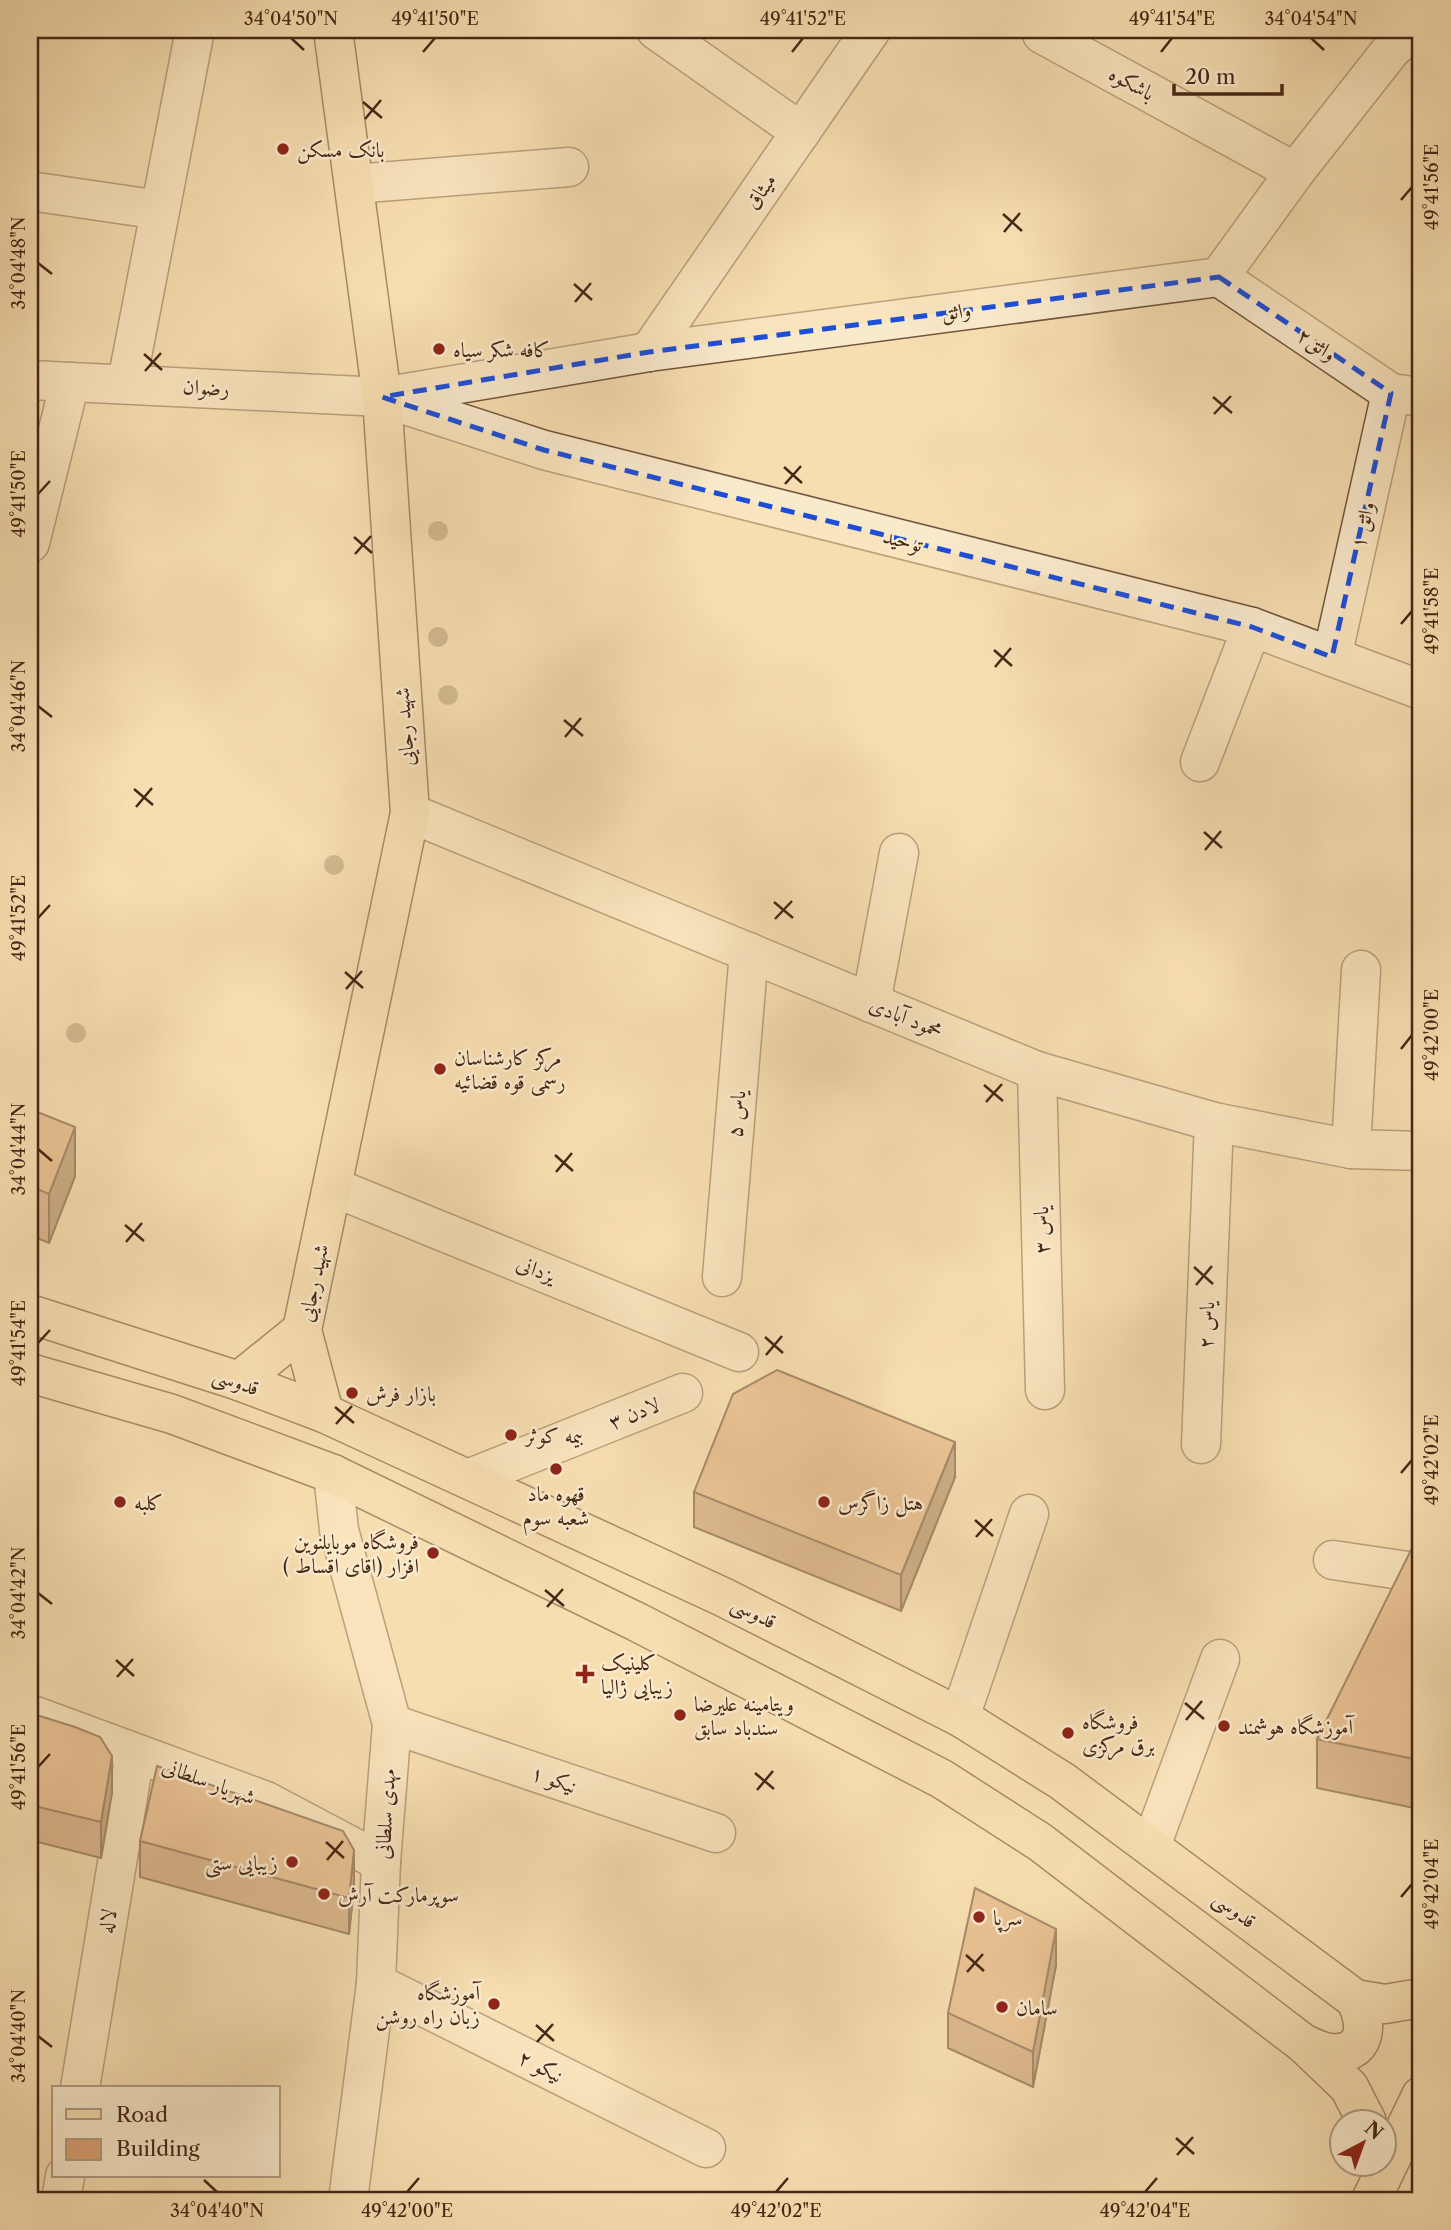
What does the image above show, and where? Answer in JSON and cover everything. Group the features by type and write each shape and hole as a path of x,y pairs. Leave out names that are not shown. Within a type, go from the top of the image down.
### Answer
{"main road":[{"name":"شهید رجایی","path":"324,1413 302,1330 410,813 382,397 333,30"},
{"name":"قدوسی","path":"30,1314 239,1381 324,1413 723,1597 960,1717 1062,1781 1355,1999 1385,2004 1421,1998"},
{"path":"239,1381 302,1330"},
{"path":"30,1373 172,1414 333,1475 637,1622 942,1779 1051,1850 1304,2044 1349,2087 1360,2108"},
{"path":"1304,2044 1328,2053 1346,2052 1358,2043 1365,2030 1365,2016 1355,1999"},
{"path":"1376,2181 1421,2096"}],"street":[{"path":"127,382 195,30"},
{"path":"656,30 801,132"},
{"name":"میثاق","path":"649,352 872,30"},
{"path":"1219,277 1295,172 1391,50 1413,30"},
{"name":"باشکوه","path":"1042,34 1295,172"},
{"path":"354,184 569,167"},
{"path":"30,191 160,209"},
{"name":"واثق","path":"382,397 649,352 1219,277"},
{"name":"واثق۲","path":"1219,277 1406,395"},
{"name":"رضوان","path":"30,380 127,382 382,397"},
{"path":"30,543 70,382"},
{"name":"واثق ۱","path":"1332,657 1406,395"},
{"name":"توحید","path":"382,397 544,450 1252,627 1421,691"},
{"path":"1200,762 1252,627"},
{"name":"محمود آبادی","path":"410,813 1037,1071 1214,1122 1350,1149 1421,1151"},
{"path":"871,1003 899,853"},
{"name":"یاس ۵","path":"722,1277 749,952"},
{"path":"1350,1149 1361,970"},
{"name":"یاس ۳","path":"1037,1071 1045,1390"},
{"name":"یاس ۲","path":"1201,1444 1214,1122"},
{"name":"یزدانی","path":"333,1187 739,1352"},
{"name":"لادن ۳","path":"468,1479 682,1393"},
{"name":"مهدی سلطانی","path":"333,1475 339,1530 392,1724 381,1863 376,1983 348,2200"},
{"path":"960,1717 1029,1514"},
{"path":"1333,1560 1421,1573"},
{"path":"1151,1846 1220,1659"},
{"name":"شهریار سلطانی","path":"30,1714 266,1801 381,1863"},
{"name":"نیکو ۱","path":"392,1724 716,1833"},
{"name":"لاله","path":"80,2086 135,1754"},
{"name":"نیکو ۲","path":"376,1983 706,2148"},
{"path":"61,2200 65,2178"}],"highlighted area":[{"path":"1219,277 1391,393 1332,657 1252,627 544,450 382,397 649,352"}],"building":[{"path":"30,1109 75,1127 49,1194 30,1186"},
{"name":"هتل زاگرس","path":"777,1370 955,1442 901,1575 694,1492 733,1394"},
{"path":"1415,1542 1421,1543 1419,1760 1317,1739"},
{"path":"30,1713 100,1737 112,1756 101,1822 30,1805"},
{"path":"157,1766 343,1831 354,1850 349,1898 140,1841"},
{"name":"سامان","path":"975,1888 1056,1929 1033,2052 948,2013"}],"place":[{"name":"بانک مسکن","path":"283,149"},
{"name":"کافه شکر سیاه","path":"439,349"},
{"name":"مرکز کارشناسان رسمی قوه قضائیه","path":"440,1069"},
{"name":"بازار فرش","path":"352,1393"},
{"name":"بیمه کوثر","path":"511,1435"},
{"name":"قهوه ماد شعبه سوم","path":"556,1469"},
{"name":"کلبه","path":"120,1502"},
{"name":"هتل زاگرس","path":"824,1502"},
{"name":"فروشگاه موبایلنوین افزار (اقای اقساط )","path":"433,1553"},
{"name":"کلینیک زیبایی ژالیا","path":"585,1674"},
{"name":"ویتامینه علیرضا سندباد سابق","path":"680,1715"},
{"name":"آموزشگاه هوشمند","path":"1224,1726"},
{"name":"فروشگاه برق مرکزی","path":"1068,1733"},
{"name":"زیبایی ستی","path":"292,1862"},
{"name":"سوپرمارکت آرش","path":"324,1894"},
{"name":"سرپا","path":"979,1917"},
{"name":"آموزشگاه زبان راه روشن","path":"494,2004"},
{"name":"سامان","path":"1002,2007"}]}
